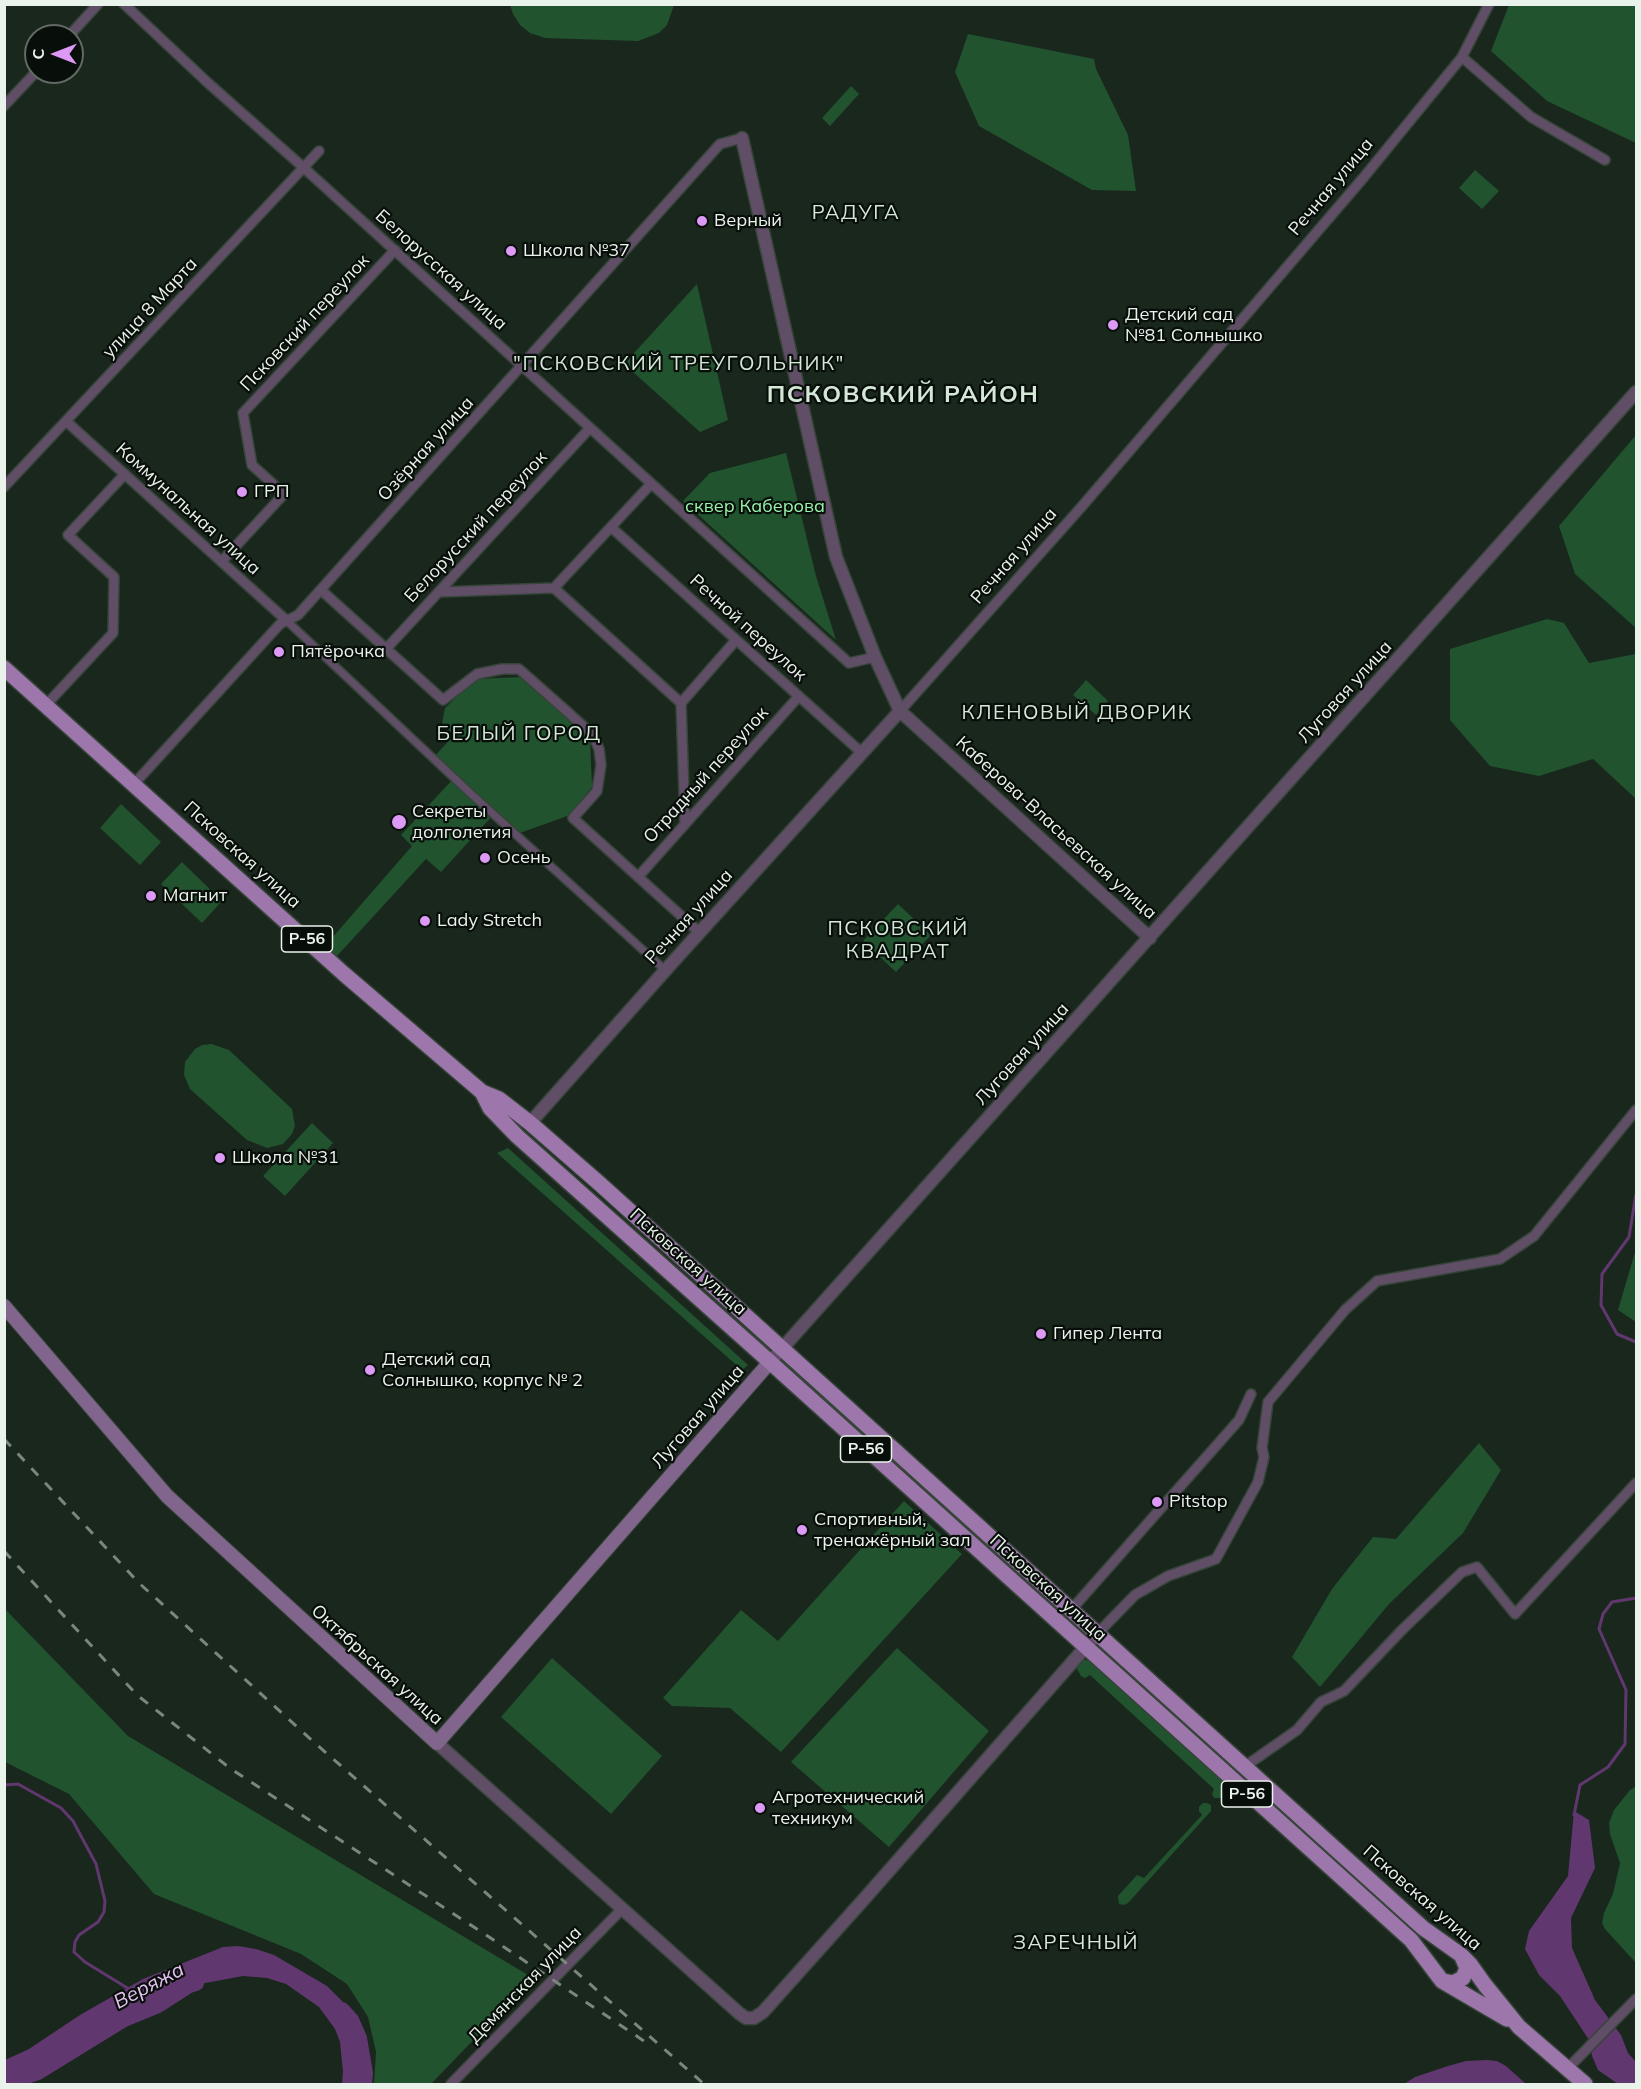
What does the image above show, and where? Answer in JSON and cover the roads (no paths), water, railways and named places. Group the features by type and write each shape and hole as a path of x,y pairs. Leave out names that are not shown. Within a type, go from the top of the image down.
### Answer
{"main road":[{"name":"Псковская улица","path":"4,668 344,974 482,1092 499,1099 530,1123 600,1184 1423,1928 1461,1955 1519,2027"},
{"name":"Псковская улица","path":"482,1092 490,1108 517,1136 1411,1941 1443,1981 1477,1999 1519,2027 1583,2085"},
{"path":"586,1197 597,1197 600,1184"},
{"name":"Октябрьская улица","path":"4,1306 167,1496 437,1743"},
{"name":"Луговая улица","path":"437,1743 770,1362"},
{"path":"1443,1981 1453,1983 1463,1978 1467,1968 1461,1955"}],"street":[{"path":"80,24 98,4"},
{"name":"Белорусская улица","path":"124,4 207,82 849,663 875,657"},
{"name":"Речная улица","path":"530,1123 1084,504 1364,177 1462,57 1490,4"},
{"path":"1462,57 1531,117 1605,160"},
{"path":"4,106 25,84"},
{"name":"Каберова-Власьевская улица","path":"742,138 836,557 875,657 900,711 1150,938"},
{"name":"Озёрная улица","path":"134,784 280,624 298,615 321,590 720,144 742,138"},
{"name":"улица 8 Марта","path":"4,487 319,151"},
{"name":"Псковский переулок","path":"222,561 284,494 252,465 243,413 395,250"},
{"name":"Луговая улица","path":"770,1362 1636,392"},
{"name":"Коммунальная улица","path":"66,422 286,620"},
{"name":"Белорусский переулок","path":"386,649 590,428"},
{"path":"46,705 113,633 114,577 68,535 125,474"},
{"path":"439,592 554,588 651,484"},
{"name":"Речной переулок","path":"612,528 862,753"},
{"path":"554,588 681,703"},
{"path":"321,590 443,700 477,674 502,669 519,669 593,735 599,749 601,765 597,791 573,818 699,932"},
{"path":"286,620 429,755 665,970"},
{"path":"685,823 681,703 736,640"},
{"name":"Отрадный переулок","path":"638,877 799,696"},
{"path":"1085,1647 1135,1595 1168,1576 1216,1558 1258,1482 1264,1457 1262,1448 1268,1402 1345,1310 1377,1281 1500,1259 1534,1236 1636,1110"},
{"path":"1071,1610 1239,1420 1251,1394"},
{"path":"1245,1767 1297,1730 1321,1702 1344,1691 1462,1572 1477,1567 1515,1614 1636,1483"},
{"name":"Октябрьская улица","path":"437,1743 740,2014 746,2018 754,2018 763,2012 1085,1647"},
{"name":"Демянская улица","path":"451,2085 622,1909"},
{"path":"1567,2069 1636,1999"}],"water":[{"path":"1574,1811 1589,1820 1595,1868 1571,1918 1572,1948 1595,2000 1621,2035 1628,2053 1636,2062 1636,2084 1618,2084 1598,2070 1589,2040 1560,1996 1539,1975 1525,1949 1529,1931 1568,1876"},
{"path":"238,1946 274,1955 327,1986 343,2002 354,2024 360,2049 362,2084 342,2084 340,2042 335,2029 319,2007 286,1984 267,1978 243,1976 200,1984 175,1994 103,2032 42,2068 5,2084 5,2060 29,2049 80,2015 143,1979 223,1947"},
{"path":"1466,2061 1497,2061 1506,2066 1526,2084 1404,2084 1415,2077 1448,2066"}],"waterway":[{"path":"1636,1194 1629,1237 1602,1274 1601,1305 1617,1334 1636,1342"},
{"path":"1574,1815 1580,1785 1608,1767 1625,1744 1626,1690 1599,1629 1603,1614 1612,1602 1636,1598"},
{"path":"4,1785 18,1784 61,1808 73,1821 96,1864 105,1901 104,1912 98,1922 79,1935 75,1942 74,1952 85,1962 129,1989"},
{"name":"Веряжа","path":"4,2084 38,2072 124,2019 158,2005 196,1983"},
{"name":"Веряжа","path":"342,2010 351,2020 359,2038 365,2073 364,2084"}],"railway":[{"path":"4,1439 139,1583 316,1744 704,2084"},
{"path":"4,1551 137,1695 231,1769 644,2041"}],"place":[{"name":"Верный","path":"702,221"},
{"name":"Школа №37","path":"511,251"},
{"name":"Детский сад №81 Солнышко","path":"1113,325"},
{"name":"ГРП","path":"242,492"},
{"name":"Пятёрочка","path":"279,652"},
{"name":"Секреты долголетия","path":"399,822"},
{"name":"Осень","path":"485,858"},
{"name":"Магнит","path":"151,896"},
{"name":"Lady Stretch","path":"425,921"},
{"name":"Школа №31","path":"220,1158"},
{"name":"Гипер Лента","path":"1041,1334"},
{"name":"Детский сад Солнышко, корпус № 2","path":"370,1370"},
{"name":"Pitstop","path":"1157,1502"},
{"name":"Спортивный, тренажёрный зал","path":"802,1530"},
{"name":"Агротехнический техникум","path":"760,1808"}],"district":[{"name":"РАДУГА","path":"856,213"},
{"name":"\"ПСКОВСКИЙ ТРЕУГОЛЬНИК\"","path":"679,364"},
{"name":"ПСКОВСКИЙ РАЙОН","path":"903,395"},
{"name":"КЛЕНОВЫЙ ДВОРИК","path":"1077,713"},
{"name":"БЕЛЫЙ ГОРОД","path":"519,734"},
{"name":"ПСКОВСКИЙ КВАДРАТ","path":"898,940"},
{"name":"ЗАРЕЧНЫЙ","path":"1076,1943"}],"park label":[{"name":"сквер Каберова","path":"755,507"}]}
